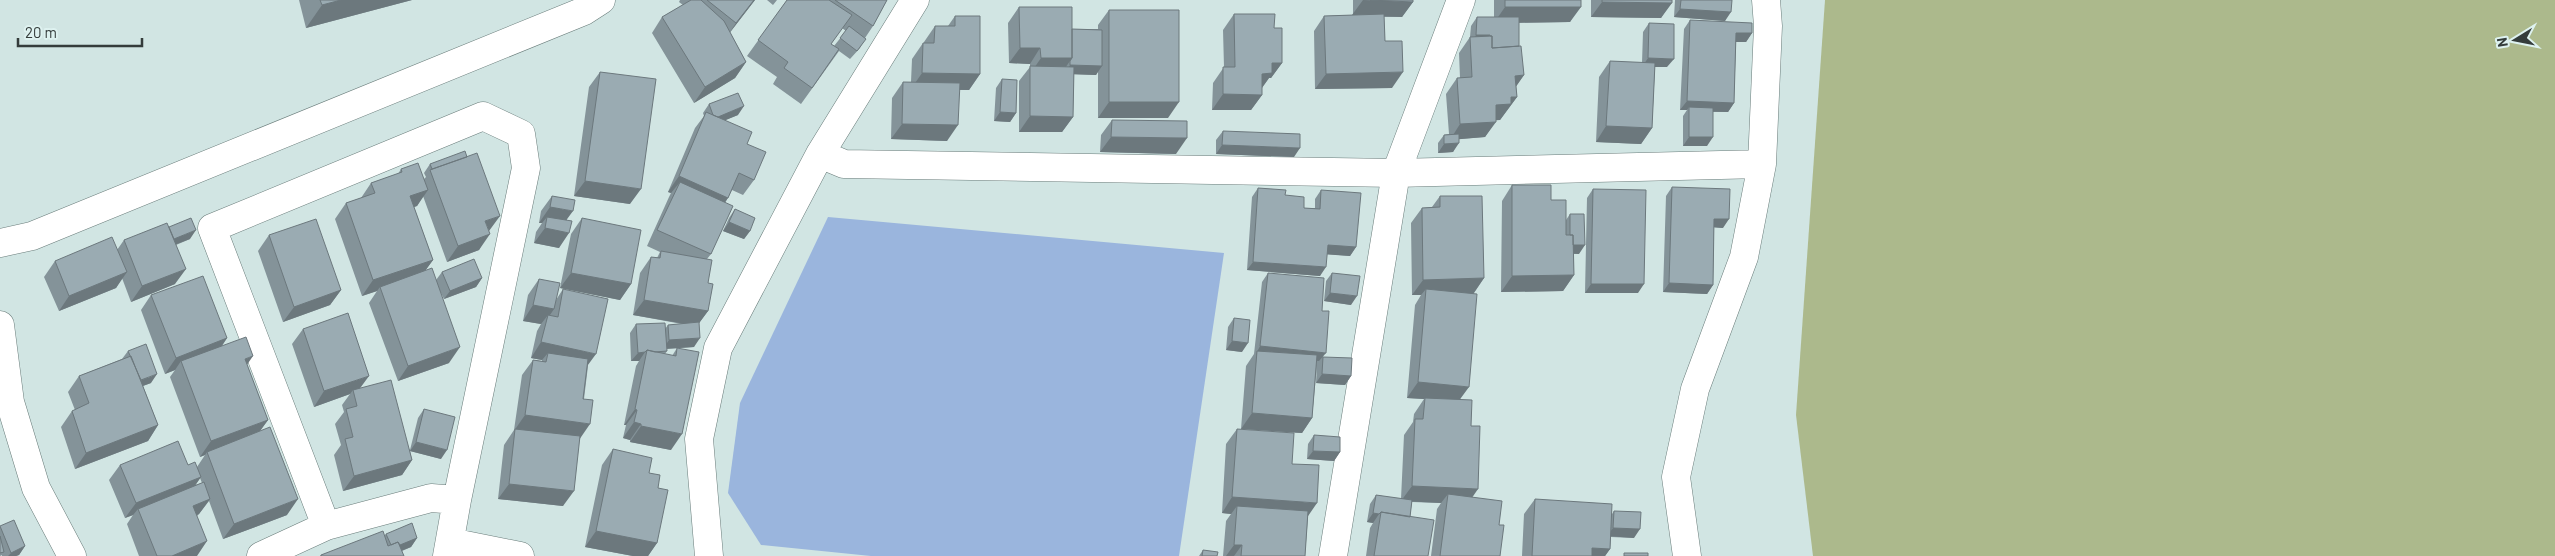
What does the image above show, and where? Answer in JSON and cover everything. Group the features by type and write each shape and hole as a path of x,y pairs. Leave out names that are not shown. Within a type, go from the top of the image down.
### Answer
{"street":[{"path":"0,243 32,236 584,11 601,0"},
{"path":"709,556 699,439 718,348 820,154 915,0"},
{"path":"1333,556 1396,174 1461,0"},
{"path":"1687,556 1676,477 1695,389 1744,257 1762,164 1768,26 1766,0"},
{"path":"326,526 212,228 483,116 521,134 526,168 457,500 449,549 520,556"},
{"path":"820,154 844,164 1396,174 1762,164"},
{"path":"0,325 10,402 36,488 72,556"},
{"path":"261,556 326,526 430,498 457,500"}],"green space":[{"path":"1825,0 2555,0 2555,556 1813,556 1796,415"}],"water":[{"path":"828,217 1224,253 1179,556 871,556 761,545 728,493 740,403"}],"building":[{"path":"320,0 341,0 322,5"},
{"path":"691,0 701,0 724,21 746,62 705,87 662,17"},
{"path":"707,0 754,0 736,23"},
{"path":"787,0 829,0 852,15 831,44 839,49 812,88 784,68 788,62 758,40"},
{"path":"835,0 887,0 873,26"},
{"path":"1370,0 1413,0 1413,2"},
{"path":"1505,0 1581,0 1581,7 1505,7"},
{"path":"1602,0 1672,0 1672,3 1602,2"},
{"path":"1681,0 1732,0 1731,12 1680,9"},
{"path":"1019,7 1072,7 1072,58 1041,58 1040,48 1020,48"},
{"path":"1109,10 1179,10 1179,102 1109,102"},
{"path":"1234,14 1275,14 1274,28 1282,28 1282,63 1272,63 1272,73 1262,74 1262,95 1223,94 1223,67 1235,67"},
{"path":"1384,14 1385,41 1402,41 1403,72 1326,74 1324,16"},
{"path":"955,16 980,16 980,74 922,73 923,43 934,43 935,26 955,26"},
{"path":"1477,17 1519,17 1519,46 1492,48 1492,36 1476,35"},
{"path":"1690,20 1752,23 1752,33 1736,33 1734,103 1687,101"},
{"path":"1649,23 1674,24 1674,59 1648,58"},
{"path":"849,26 866,39 857,51 840,38"},
{"path":"1072,29 1102,30 1102,66 1070,65 1072,58"},
{"path":"1492,36 1492,48 1521,46 1524,75 1515,76 1517,97 1511,97 1511,104 1496,105 1496,122 1460,124 1457,78 1472,77 1470,37"},
{"path":"1610,61 1655,63 1652,128 1606,126"},
{"path":"1030,66 1074,67 1073,117 1030,116"},
{"path":"600,72 656,79 641,189 585,181"},
{"path":"1002,79 1017,80 1016,113 1000,112"},
{"path":"903,82 960,83 958,125 902,124"},
{"path":"738,93 744,106 718,117 713,115 709,104"},
{"path":"1689,107 1713,108 1713,137 1689,137"},
{"path":"706,112 752,132 747,144 766,152 754,180 739,173 728,198 679,176"},
{"path":"1112,120 1187,121 1187,138 1111,137"},
{"path":"1223,131 1300,134 1300,148 1222,145"},
{"path":"1459,134 1459,143 1444,144 1444,135"},
{"path":"465,151 467,157 432,169 430,164"},
{"path":"477,153 500,216 485,221 490,234 458,246 430,170"},
{"path":"418,163 428,190 410,196 433,260 373,280 346,203 375,193 371,183 402,172 401,169"},
{"path":"680,182 733,206 711,254 657,230"},
{"path":"1512,185 1551,185 1551,200 1566,200 1566,235 1573,235 1574,275 1512,276"},
{"path":"1672,187 1730,189 1729,219 1714,219 1713,285 1669,283"},
{"path":"1258,188 1286,190 1285,195 1304,197 1304,208 1320,209 1321,190 1361,193 1356,247 1328,245 1326,267 1253,262"},
{"path":"1593,189 1646,190 1644,284 1591,284"},
{"path":"552,196 575,200 573,211 550,207"},
{"path":"1440,196 1482,196 1484,278 1423,280 1422,208 1440,207"},
{"path":"735,209 755,218 750,231 729,222"},
{"path":"1570,214 1584,214 1585,245 1573,245 1573,235 1570,235"},
{"path":"547,217 572,221 569,233 545,228"},
{"path":"191,218 196,230 174,239 169,227"},
{"path":"582,218 641,230 631,284 571,273"},
{"path":"316,219 341,290 294,307 269,235"},
{"path":"167,223 186,269 142,286 124,240"},
{"path":"112,237 127,272 69,296 55,261"},
{"path":"661,251 712,260 708,283 713,284 708,311 644,300 651,257 660,258"},
{"path":"474,259 482,278 450,291 442,272"},
{"path":"432,268 460,347 408,366 380,287"},
{"path":"1268,273 1324,278 1322,311 1329,311 1326,353 1260,346"},
{"path":"1332,273 1360,276 1357,296 1330,293"},
{"path":"203,276 227,338 176,358 151,295"},
{"path":"539,279 560,283 554,309 533,305"},
{"path":"563,289 608,299 596,354 541,342 548,315 558,317"},
{"path":"1426,289 1477,294 1469,387 1418,382"},
{"path":"348,313 369,376 324,391 303,329"},
{"path":"1234,318 1250,320 1248,343 1232,341"},
{"path":"699,322 700,338 669,340 668,325"},
{"path":"665,323 667,351 655,352 647,350 638,353 636,324"},
{"path":"246,337 253,356 245,359 268,420 211,441 181,361"},
{"path":"146,344 157,374 141,380 128,351"},
{"path":"677,348 699,352 682,434 641,426 641,424 634,422 647,350 676,356"},
{"path":"1257,351 1317,355 1312,418 1252,413"},
{"path":"548,353 588,359 583,399 593,400 590,424 525,415 533,360 546,362"},
{"path":"131,356 158,425 86,453 72,411 89,403 79,376"},
{"path":"1323,357 1352,358 1351,376 1322,374"},
{"path":"391,380 412,460 354,476 345,439 353,437 346,409 357,406 353,390"},
{"path":"1425,398 1472,400 1471,426 1480,426 1478,489 1412,486 1415,419 1423,419"},
{"path":"424,409 455,417 447,450 416,442"},
{"path":"270,427 298,499 234,524 207,452"},
{"path":"515,429 580,436 574,491 509,484"},
{"path":"1237,429 1294,433 1292,464 1319,465 1317,503 1232,497"},
{"path":"1314,435 1340,437 1340,452 1313,451"},
{"path":"178,441 188,465 195,462 201,477 136,503 120,465"},
{"path":"613,449 652,458 649,473 660,475 658,488 668,490 657,543 596,531"},
{"path":"204,482 210,499 193,506 207,541 172,556 157,556 138,509"},
{"path":"1448,494 1502,501 1499,525 1504,525 1500,556 1440,556"},
{"path":"1376,495 1412,500 1410,517 1381,512 1379,514 1373,513"},
{"path":"1535,499 1612,504 1610,549 1592,548 1592,556 1532,556"},
{"path":"1237,506 1308,511 1305,556 1241,556 1242,545 1234,545"},
{"path":"1614,511 1641,512 1640,529 1613,528"},
{"path":"1381,512 1434,520 1428,556 1374,556"},
{"path":"14,520 25,546 11,553 0,526"},
{"path":"412,523 417,538 400,545 398,542 391,545 386,534"},
{"path":"383,531 388,546 398,542 404,556 321,556 321,555"},
{"path":"0,536 4,552 0,553"},
{"path":"1203,550 1218,552 1217,556 1202,556"},
{"path":"1624,553 1648,553 1648,556 1624,556"}]}
